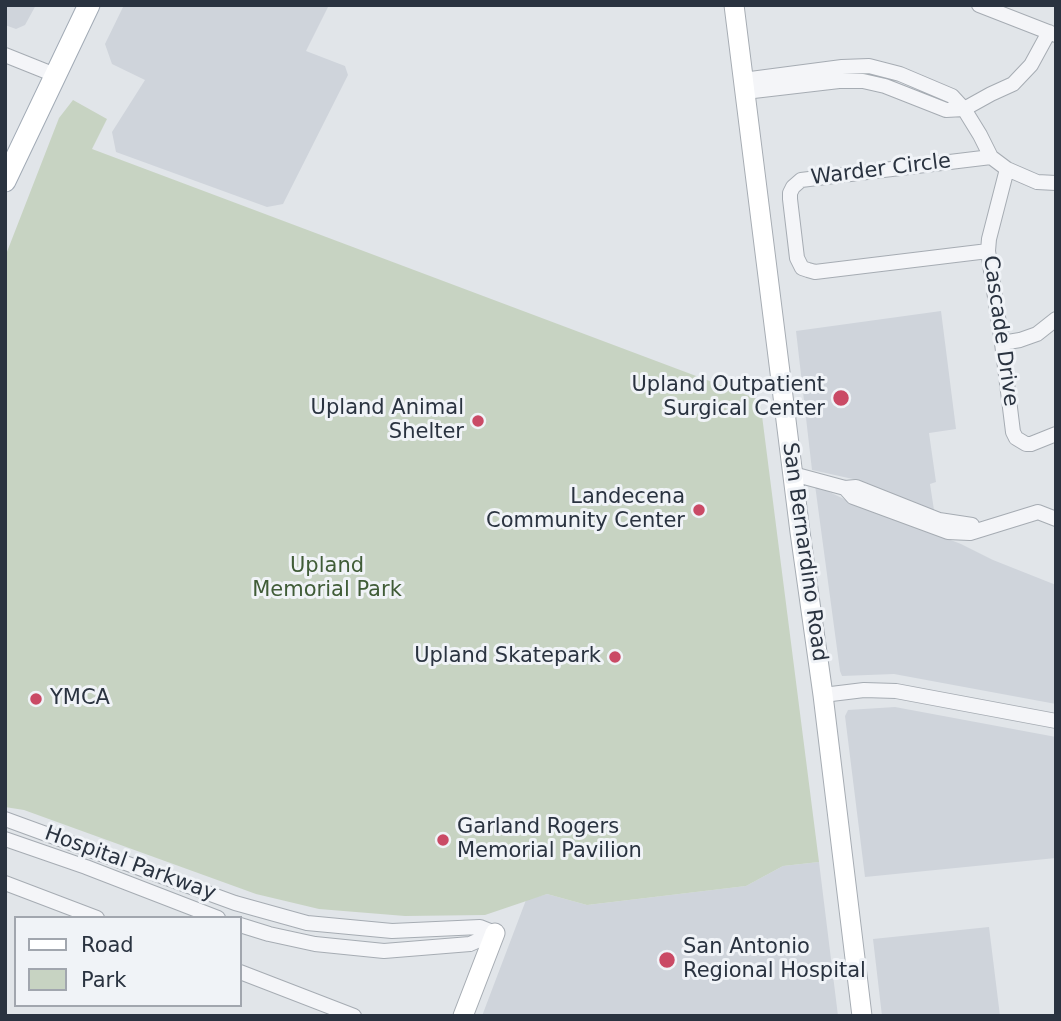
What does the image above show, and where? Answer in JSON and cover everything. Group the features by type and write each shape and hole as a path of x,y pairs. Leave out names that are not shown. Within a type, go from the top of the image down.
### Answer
{"main road":[{"path":"5,181 89,5"}],"street":[{"name":"San Bernardino Road","path":"734,5 862,1016"},
{"path":"964,108 1013,84 1031,65 1052,33 979,5"},
{"path":"5,55 55,75"},
{"path":"744,86 842,67 869,66 900,74 952,96 964,108 991,157 1007,169 1037,182 1056,183"},
{"name":"Warder Circle","path":"988,251 808,271 802,268 797,258 790,193 801,180 991,157"},
{"name":"Cascade Drive","path":"1007,169 988,251 1013,432 1021,442 1031,444 1056,434"},
{"path":"1002,343 1037,334 1056,319"},
{"path":"793,474 845,488 853,497 948,532 970,533 1038,512 1056,503"},
{"path":"1038,512 1056,519"},
{"path":"823,695 864,690 896,691 1056,721"},
{"name":"Hospital Parkway","path":"5,819 235,903 307,923 392,931 481,927 495,933"},
{"name":"Hospital Parkway","path":"5,839 213,916"},
{"path":"5,883 92,916"},
{"path":"242,926 315,944 384,951 470,944 495,933"},
{"path":"463,1016 495,933"},
{"path":"242,973 354,1016"}],"shaded area":[{"path":"5,5 36,5 25,25 16,29 5,25"},
{"path":"124,5 329,5 306,51 345,66 348,75 283,204 267,207 116,152 112,132 145,80 112,64 105,44"},
{"path":"941,311 956,429 929,433 936,482 930,484 934,510 853,479 812,470 796,331"},
{"path":"815,485 1056,585 1056,704 894,674 842,676"},
{"path":"895,707 1056,737 1056,858 865,877 845,716 848,710"},
{"name":"San Antonio Regional Hospital","path":"819,862 838,1016 482,1016 526,900 547,894 587,905 746,886 783,866"},
{"path":"989,927 1000,1016 882,1016 873,939"}],"green space":[{"name":"Upland Memorial Park","path":"73,100 107,119 92,149 760,400 819,862 783,866 746,886 587,905 547,894 485,915 405,916 319,909 256,894 24,810 5,807 5,257 59,118"}],"place":[{"name":"Upland Outpatient Surgical Center","path":"841,398"},
{"name":"Upland Animal Shelter","path":"478,421"},
{"name":"Landecena Community Center","path":"699,510"},
{"name":"Upland Skatepark","path":"615,657"},
{"name":"YMCA","path":"36,699"},
{"name":"Garland Rogers Memorial Pavilion","path":"443,840"},
{"name":"San Antonio Regional Hospital","path":"667,960"}]}
